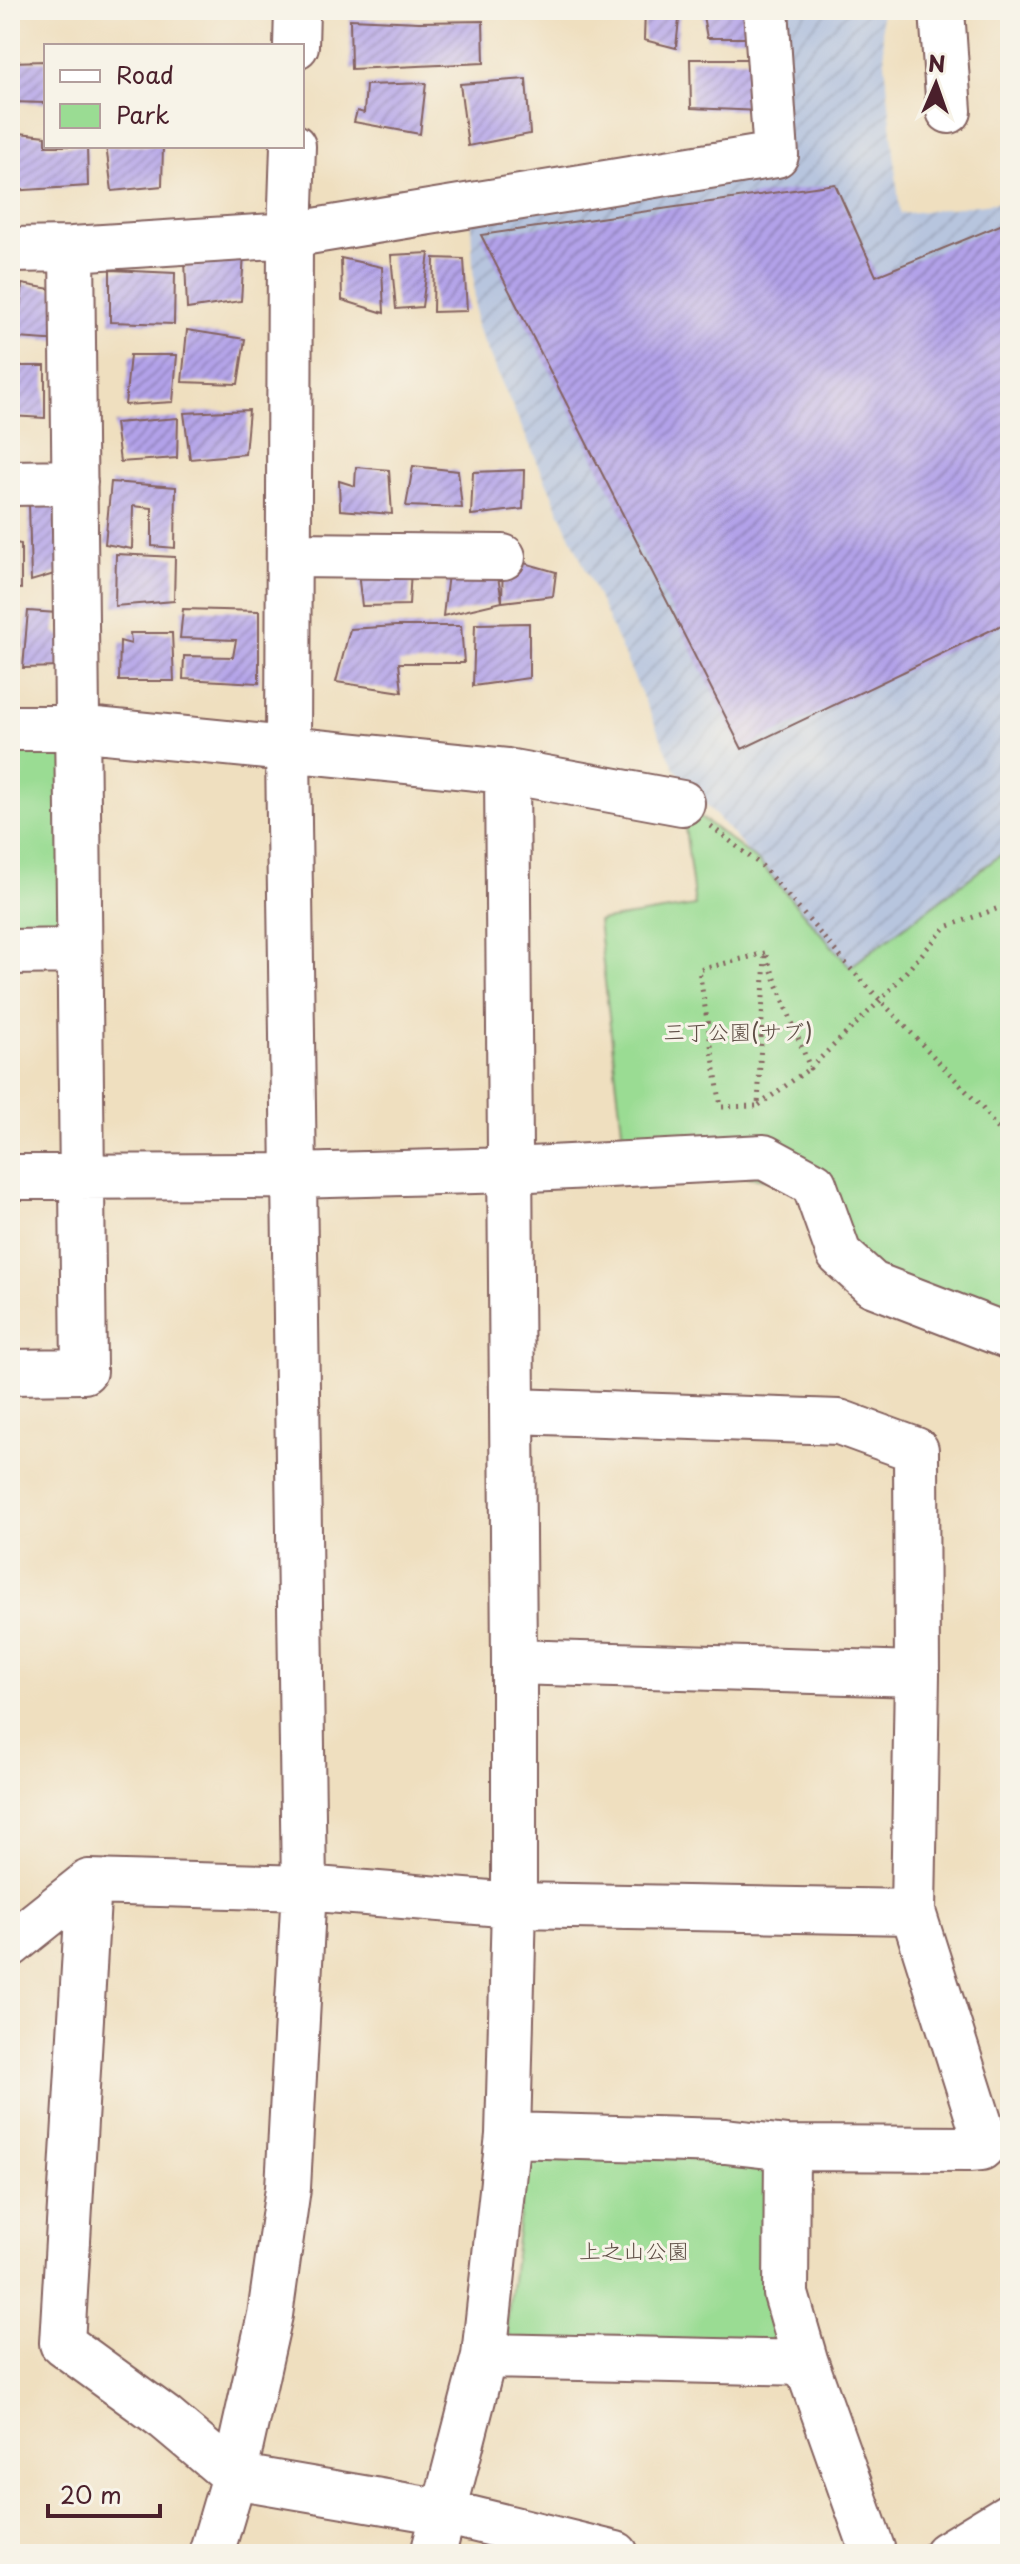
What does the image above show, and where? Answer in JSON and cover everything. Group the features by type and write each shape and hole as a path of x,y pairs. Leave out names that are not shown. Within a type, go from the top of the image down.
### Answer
{"street":[{"path":"296,44 297,10"},
{"path":"10,250 290,235 776,155 766,10"},
{"path":"942,10 949,111"},
{"path":"211,2554 234,2476 270,2315 288,2188 304,1888 288,751 293,148"},
{"path":"10,1372 84,1371 72,249"},
{"path":"10,483 75,482"},
{"path":"289,555 503,557"},
{"path":"10,728 76,728 507,771 682,803"},
{"path":"433,2554 484,2356 508,2135 514,1905 514,1411 507,771"},
{"path":"10,952 78,951"},
{"path":"10,1177 294,1176 511,1170 764,1157 814,1184 839,1254 872,1284 1010,1337"},
{"path":"508,2135 725,2141 787,2148 969,2149 981,2148 986,2143 913,1912 917,1674 916,1450 839,1422 514,1411"},
{"path":"514,1662 917,1674"},
{"path":"89,1882 62,2343 165,2418 234,2476 444,2512 616,2554"},
{"path":"10,1945 89,1882 304,1888 514,1905 913,1912"},
{"path":"787,2148 786,2294 806,2363 874,2554"},
{"path":"484,2356 806,2363"},
{"path":"946,2554 1010,2515"}],"path":[{"path":"682,803 762,866 850,968 983,1109 1010,1147"},
{"path":"765,953 699,970 721,1107 758,1106 810,1068 881,1000 946,927 1010,904"},
{"path":"765,953 810,1068"},
{"path":"758,1106 765,953"}],"shaded area":[{"path":"766,10 880,10 900,214 1010,201 1010,848 850,968 675,769 476,325 470,206 775,155"}],"green space":[{"path":"10,728 76,728 78,951 10,952"},
{"name":"三丁公園(サブ)","path":"682,803 758,861 850,967 1010,848 1010,1337 872,1284 814,1184 626,1164 598,921 695,906"},
{"name":"上之山公園","path":"534,2152 764,2162 775,2176 785,2339 772,2348 513,2344 506,2330 526,2163"}],"building":[{"path":"645,10 680,10 676,48 644,40"},
{"path":"702,10 748,10 746,38 707,38"},
{"path":"350,19 483,21 484,63 351,69"},
{"path":"690,59 761,59 761,111 691,108"},
{"path":"44,61 44,103 10,102 10,62"},
{"path":"526,79 530,134 468,146 460,84"},
{"path":"426,83 420,134 354,122 357,111 364,113 366,85"},
{"path":"10,132 44,136 44,148 87,148 88,186 10,191"},
{"path":"106,148 163,148 162,186 112,191"},
{"path":"835,184 876,276 1010,221 1010,621 742,749 481,235"},
{"path":"429,253 422,307 396,309 391,255"},
{"path":"244,254 241,301 187,309 185,260"},
{"path":"341,258 382,267 384,313 342,300"},
{"path":"434,258 464,259 467,311 433,312"},
{"path":"110,270 175,273 174,324 110,322"},
{"path":"10,284 15,284 12,317 10,317"},
{"path":"22,284 62,291 61,341 18,338"},
{"path":"187,330 245,339 238,384 182,382"},
{"path":"130,355 177,355 173,402 125,405"},
{"path":"10,366 45,366 45,418 10,416"},
{"path":"249,410 245,454 190,459 184,413"},
{"path":"178,418 177,458 120,462 115,423"},
{"path":"413,466 458,471 462,508 406,506"},
{"path":"356,467 389,470 392,514 340,510 339,481 355,486"},
{"path":"524,470 523,509 471,515 473,472"},
{"path":"111,482 176,487 175,548 152,546 152,508 133,506 132,549 105,544"},
{"path":"29,502 63,502 61,572 31,581"},
{"path":"10,542 21,544 21,589 10,588"},
{"path":"116,554 175,557 174,601 115,606"},
{"path":"503,557 556,572 553,596 502,602"},
{"path":"411,569 409,605 362,606 358,573"},
{"path":"497,570 502,602 443,616 448,574"},
{"path":"10,603 16,603 19,650 10,650"},
{"path":"183,609 259,611 259,683 183,679 184,656 233,657 236,640 180,638"},
{"path":"28,611 57,613 54,632 62,637 61,667 23,668"},
{"path":"529,623 529,678 473,686 475,624"},
{"path":"461,626 464,663 399,663 402,692 336,682 350,629"},
{"path":"130,633 172,633 174,681 119,681 120,641 131,644"}]}
